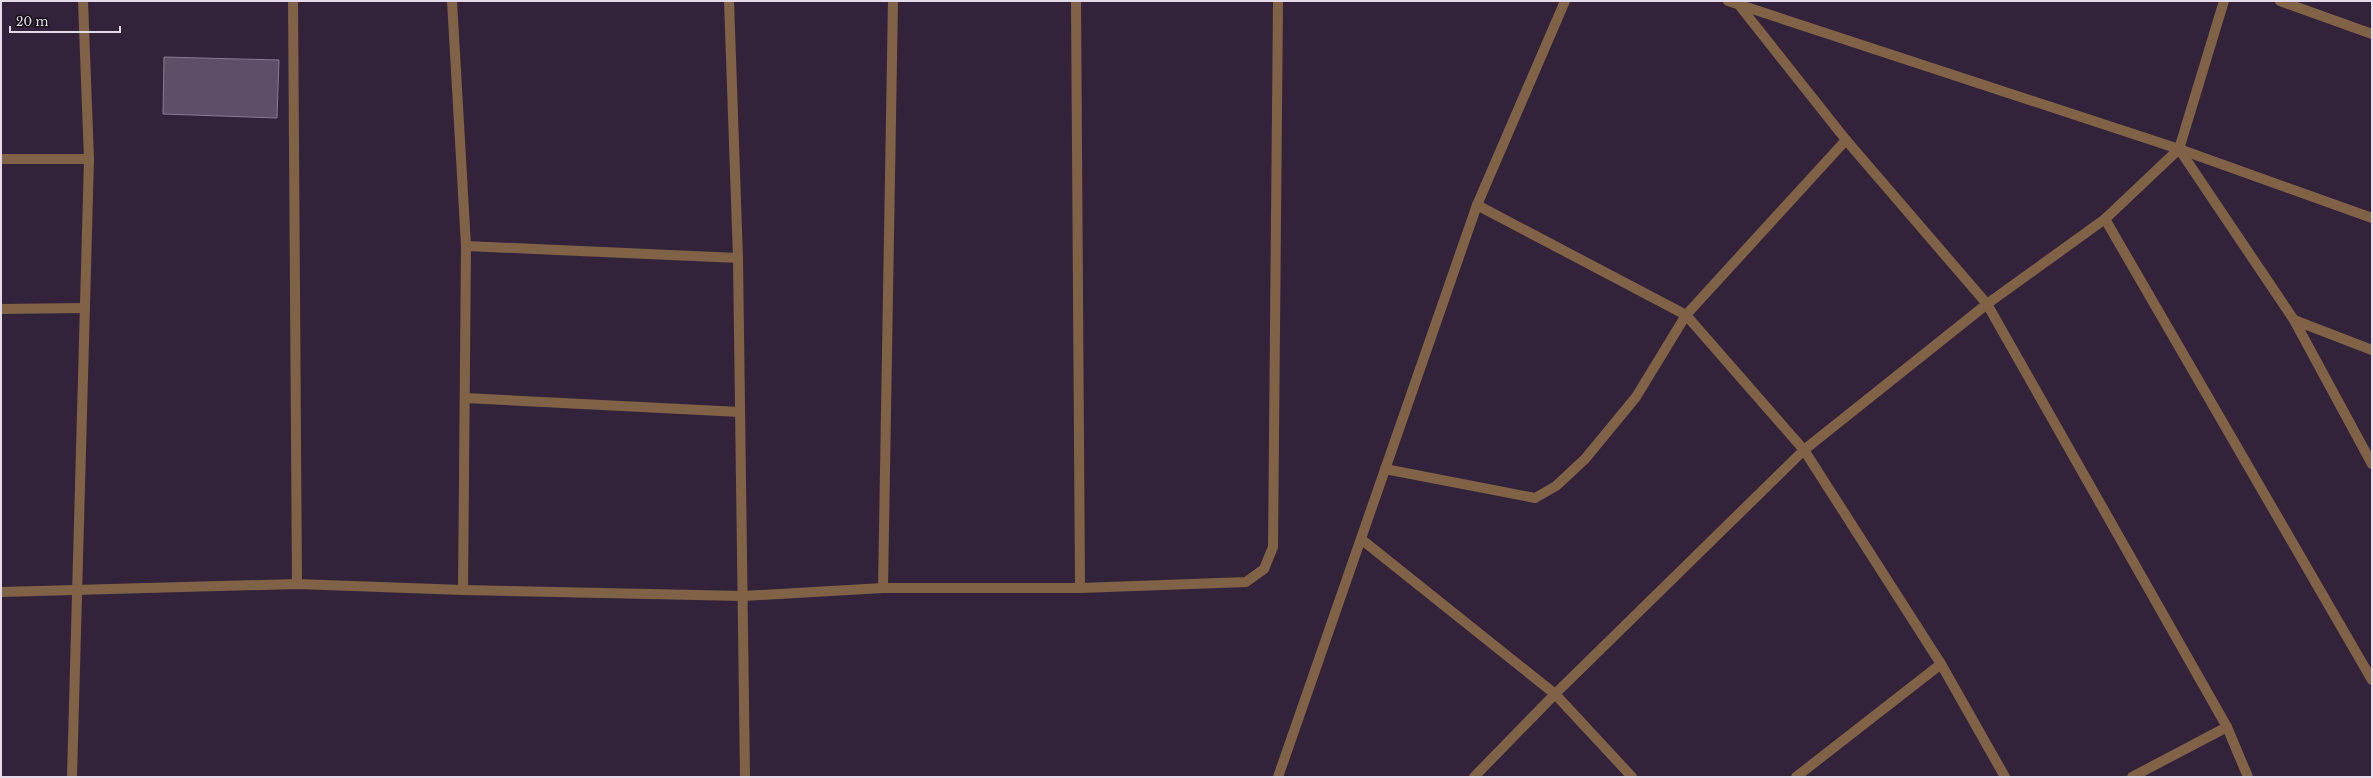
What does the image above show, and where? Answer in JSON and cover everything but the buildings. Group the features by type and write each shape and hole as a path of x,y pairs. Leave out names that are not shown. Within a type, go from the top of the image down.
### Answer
{"street":[{"path":"72,777 89,159 83,1"},
{"path":"293,1 297,584"},
{"path":"452,1 466,246 463,590"},
{"path":"729,1 738,258 745,777"},
{"path":"883,588 893,1"},
{"path":"1076,1 1080,588"},
{"path":"1,592 297,584 463,590 743,596 883,588 1080,588 1246,582 1264,569 1273,547 1278,1"},
{"path":"1278,777 1477,205 1565,1"},
{"path":"1728,1 1739,3 2179,149 2372,218"},
{"path":"1474,777 1556,694 1804,450 1987,304 2105,219 2179,149 2224,1"},
{"path":"2280,1 2372,34"},
{"path":"1739,3 1846,140 1987,304 2227,727 2248,777"},
{"path":"1385,468 1535,498 1556,486 1585,459 1636,397 1686,315 1846,140"},
{"path":"2179,149 2294,320 2372,464"},
{"path":"1,159 89,159"},
{"path":"1477,205 1686,315 1804,450 1941,664 2005,777"},
{"path":"2105,219 2372,680"},
{"path":"466,246 738,258"},
{"path":"1,309 85,308"},
{"path":"2294,320 2372,350"},
{"path":"465,398 740,412"},
{"path":"1361,539 1556,694 1632,777"},
{"path":"1796,777 1941,664"},
{"path":"2132,777 2227,727"}]}
